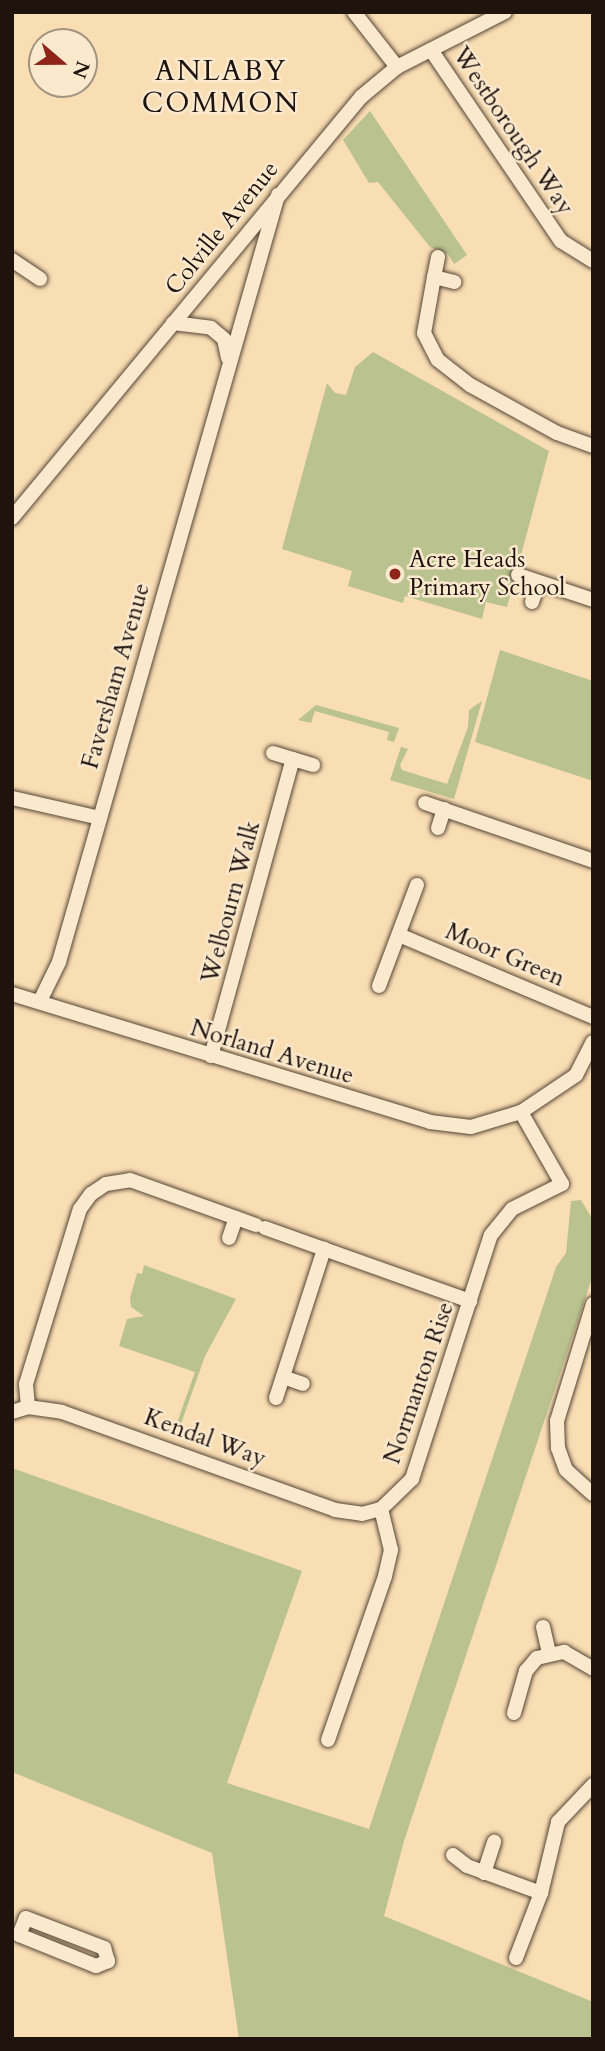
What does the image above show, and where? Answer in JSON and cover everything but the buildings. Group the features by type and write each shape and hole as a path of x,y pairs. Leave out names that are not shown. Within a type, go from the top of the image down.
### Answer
{"street":[{"path":"354,12 397,67"},
{"name":"Colville Avenue","path":"12,518 361,97 397,67 505,12"},
{"name":"Westborough Way","path":"431,50 561,241 593,261"},
{"name":"Faversham Avenue","path":"40,1001 60,962 278,195"},
{"path":"438,257 424,333 438,360 470,385 546,427 593,446"},
{"path":"12,260 40,279"},
{"path":"434,277 454,282"},
{"path":"173,323 211,328 224,339 229,360"},
{"path":"518,575 593,600"},
{"path":"532,602 538,583"},
{"path":"273,752 313,765"},
{"name":"Welbourn Walk","path":"211,1056 293,759"},
{"path":"12,798 100,818"},
{"path":"425,803 593,861"},
{"path":"438,828 444,810"},
{"path":"379,986 417,885"},
{"name":"Moor Green","path":"399,935 593,1017"},
{"name":"Norland Avenue","path":"12,994 430,1122 471,1127 521,1112"},
{"path":"521,1112 576,1074 593,1042"},
{"name":"Normanton Rise","path":"381,1509 412,1479 491,1236 512,1209 562,1184 521,1112"},
{"path":"28,1407 26,1384 80,1209 91,1194 106,1184 130,1180 470,1301"},
{"path":"229,1238 236,1218"},
{"path":"276,1398 324,1250"},
{"path":"591,1312 560,1408 558,1448 566,1470 593,1494"},
{"path":"283,1377 303,1384"},
{"name":"Kendal Way","path":"12,1412 28,1407 62,1412 335,1510 362,1514 381,1509"},
{"path":"328,1740 391,1550 381,1509"},
{"path":"543,1627 549,1652"},
{"path":"514,1713 526,1671 549,1652 577,1656 593,1669"},
{"path":"516,1958 541,1893 558,1822 593,1786"},
{"path":"484,1873 494,1842"},
{"path":"453,1855 484,1873 541,1893"},
{"path":"26,1918 104,1948 108,1961 96,1966 19,1935 18,1925 26,1918"}],"green space":[{"path":"370,111 467,255 454,264 448,254 430,247 378,182 369,183 343,140"},
{"path":"373,352 549,451 507,607 486,602 482,619 405,596 403,603 348,586 352,571 282,549 327,383 335,393 346,395 355,367"},
{"path":"500,650 593,681 593,781 475,742"},
{"path":"482,701 454,799 390,780 401,747 408,749 400,765 402,770 447,784 468,727 469,710"},
{"path":"316,705 399,728 394,742 387,740 389,732 315,711 311,723 298,720"},
{"path":"581,1200 593,1220 593,1275 404,1841 384,1916 593,2002 593,2039 239,2039 212,1853 12,1772 12,1468 302,1571 227,1783 369,1829 556,1267 566,1253 571,1201"},
{"path":"144,1265 236,1299 205,1356 177,1435 173,1434 195,1372 119,1346 127,1319 144,1316 131,1307 130,1298 137,1273 142,1274"}],"place":[{"name":"Acre Heads Primary School","path":"395,574"}],"district":[{"name":"ANLABY COMMON","path":"221,87"}]}
